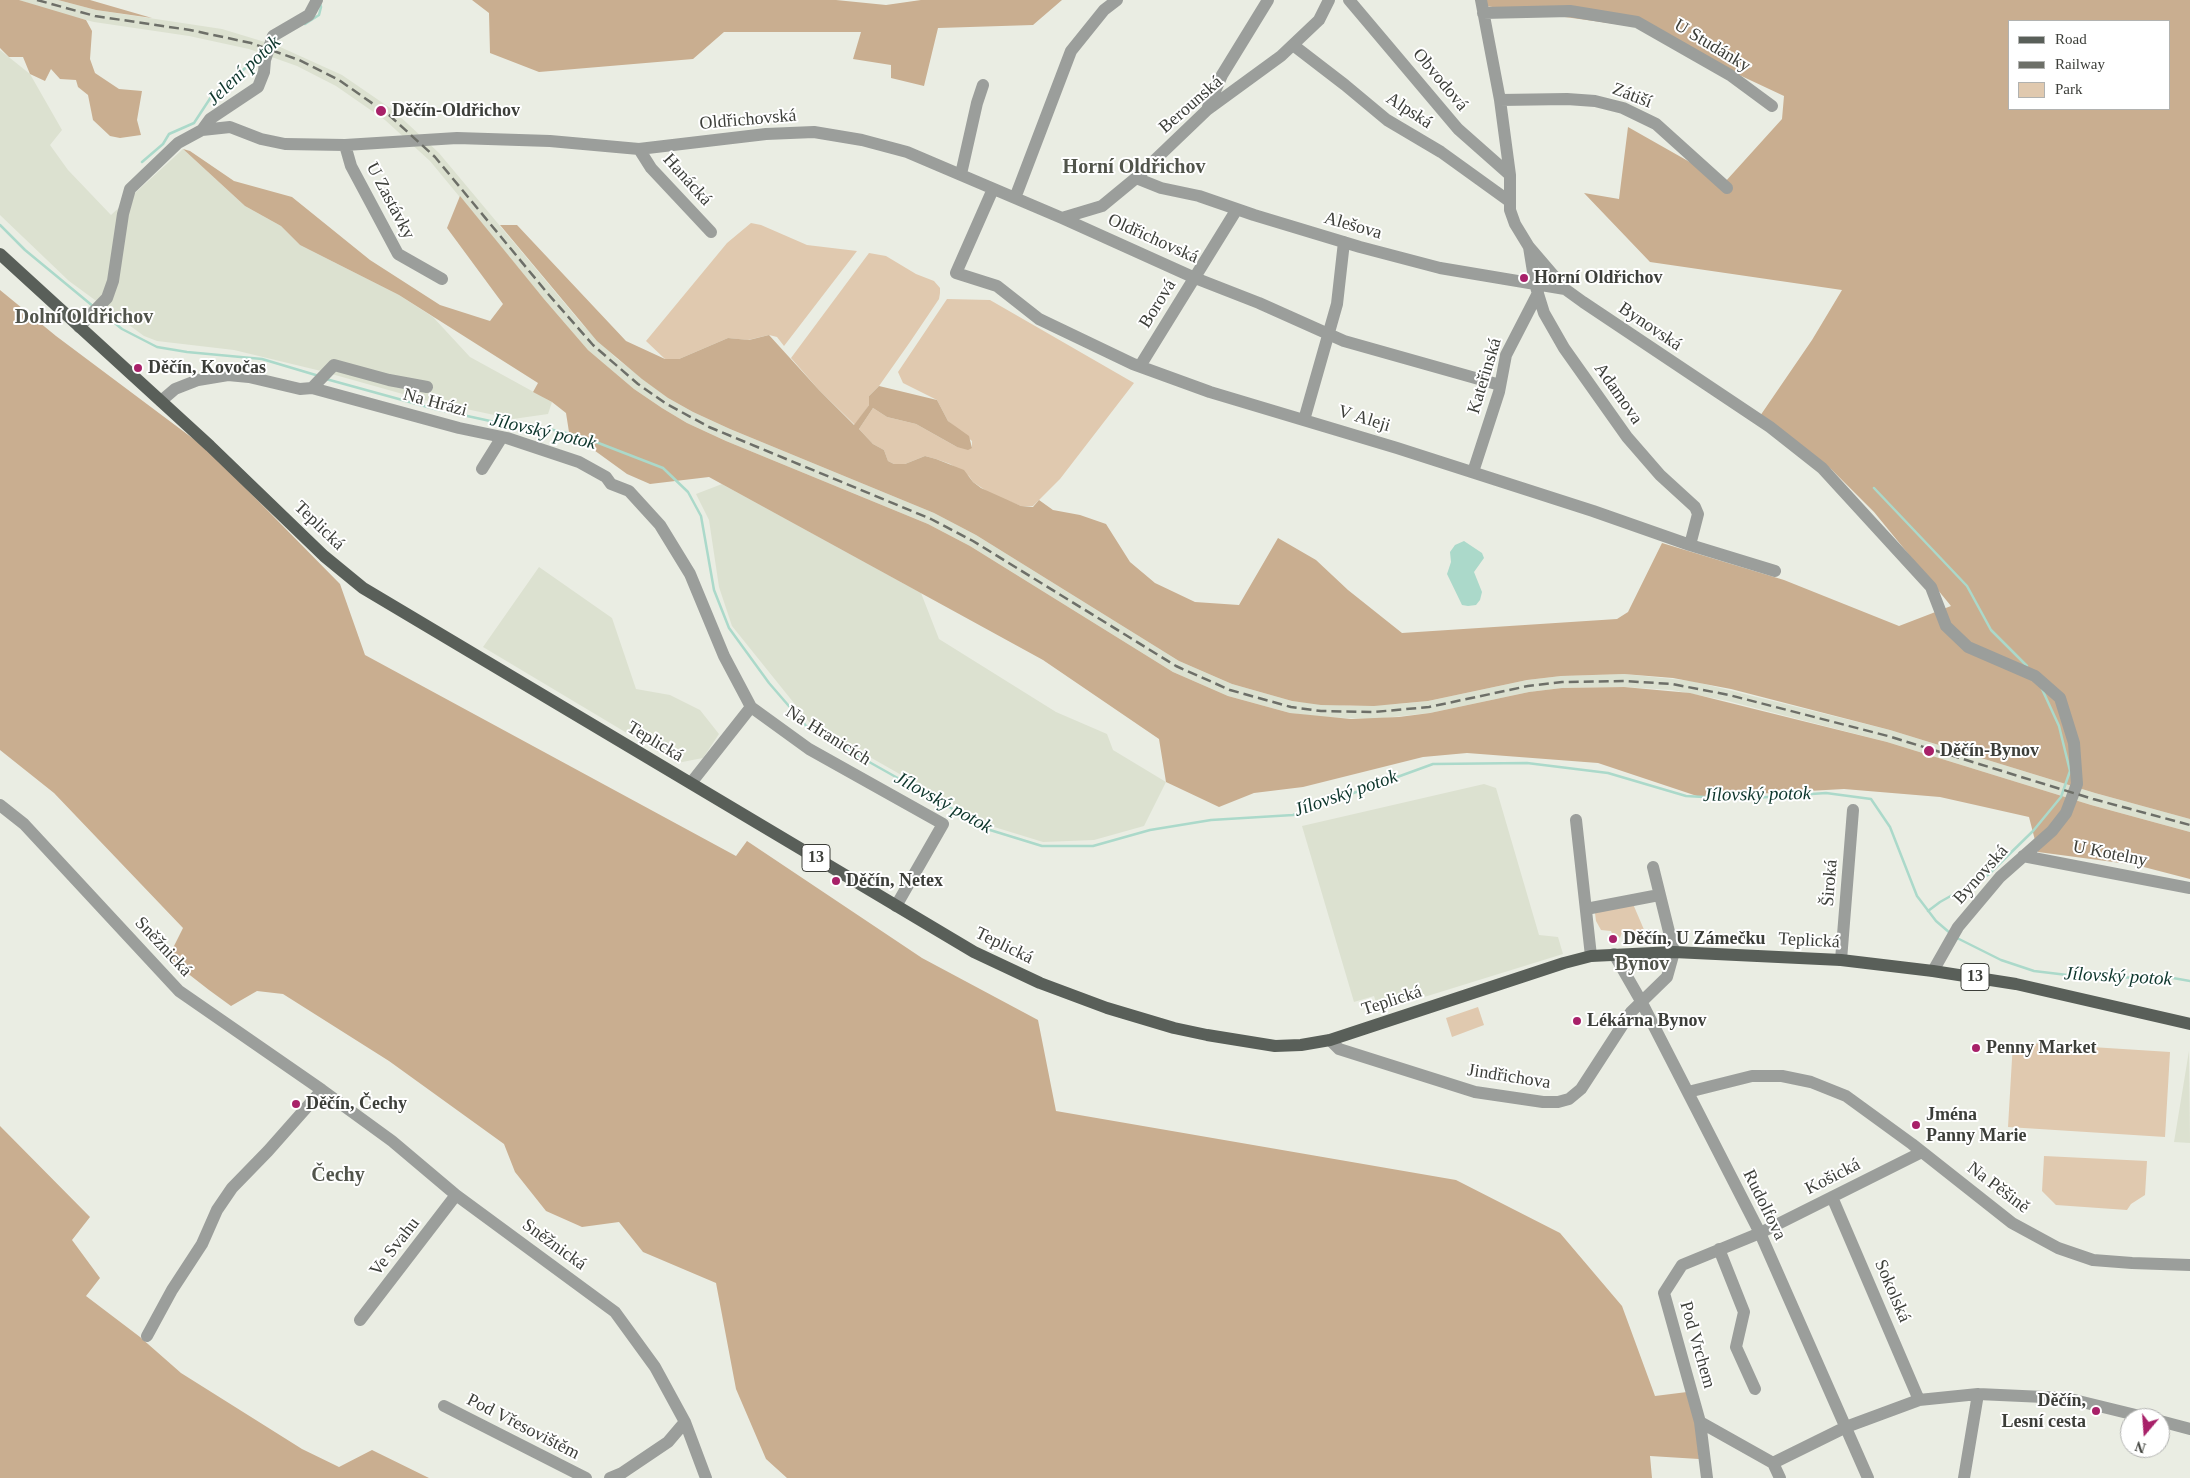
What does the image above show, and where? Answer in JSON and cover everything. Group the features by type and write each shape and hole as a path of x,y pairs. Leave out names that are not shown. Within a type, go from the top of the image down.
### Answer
{"main road":[{"name":"Teplická","path":"0,254 84,323 161,401 324,556 363,588 896,906 1007,969 1073,996 1142,1019 1207,1035 1275,1046 1301,1045 1330,1040 1564,963 1591,956 1674,952 1841,960 1934,971 2016,984 2190,1024"}],"street":[{"path":"202,130 210,119 258,88 273,36 309,15 317,0"},
{"path":"1016,198 1070,51 1104,10 1117,0"},
{"path":"1207,110 1222,75 1268,0"},
{"name":"Berounská","path":"1062,218 1102,206 1136,178 1207,110 1281,56 1319,20 1329,0"},
{"name":"Obvodová","path":"1349,0 1458,128 1510,175"},
{"name":"Bynovská","path":"1480,0 1500,100 1510,175 1512,217 1530,247 1565,289 1770,427 1822,468 1931,588 1946,626 1968,647 2035,676 2060,698 2074,743 2077,784 2066,813 2052,831 2000,877 1958,927 1949,940 1934,971"},
{"name":"U Studánky","path":"1483,13 1570,11 1637,22 1730,75 1772,106"},
{"name":"Alpská","path":"1293,45 1345,84 1387,120 1440,152 1510,201"},
{"path":"960,174 976,103 983,85"},
{"name":"Zátiší","path":"1500,100 1568,99 1595,101 1622,108 1656,124 1727,188"},
{"name":"Oldřichovská","path":"84,323 107,298 113,281 123,214 130,189 178,143 202,130 230,127 261,139 285,144 345,145 457,138 550,141 639,150 766,134 827,134 862,140 907,152 1062,218 1195,278 1259,303 1344,342 1500,385"},
{"name":"U Zastávky","path":"345,145 351,166 398,254 442,279"},
{"name":"Hanácká","path":"639,150 650,168 711,232"},
{"name":"Alešova","path":"1136,178 1161,188 1199,196 1344,242 1440,268 1537,289 1565,289"},
{"name":"V Aleji","path":"993,189 956,273 997,286 1039,319 1140,366 1210,392 1473,472 1690,545 1774,571"},
{"name":"Borová","path":"1140,366 1237,209"},
{"path":"1304,420 1337,304 1344,242"},
{"name":"Adamova","path":"1530,247 1537,289 1544,312 1564,348 1608,413 1660,475 1695,507 1698,514 1690,545"},
{"name":"Kateřinská","path":"1473,472 1500,385 1506,355 1537,289"},
{"path":"315,385 334,365 390,380 426,387"},
{"name":"Na Hrázi","path":"161,401 175,389 198,380 228,375 249,377 300,389 315,385 459,428 502,437 548,450 579,462 606,477 611,484 629,491 660,525 690,574 724,656 751,706"},
{"path":"482,469 502,437"},
{"path":"690,784 751,706"},
{"name":"Na Hranicích","path":"751,706 809,748 943,824 896,906"},
{"name":"Sněžnická","path":"0,805 24,824 179,991 392,1141 456,1195 615,1312 655,1367 685,1422 706,1478"},
{"name":"Široká","path":"1841,960 1853,810"},
{"path":"1576,820 1591,956"},
{"name":"U Kotelny","path":"2022,856 2190,888"},
{"path":"1653,867 1674,952"},
{"path":"1586,910 1659,895"},
{"name":"Jindřichova","path":"1330,1040 1339,1049 1475,1092 1524,1100 1558,1102 1577,1094 1631,1012 1666,977 1674,952"},
{"name":"Rudolfova","path":"1614,954 1642,1001 1760,1233 1868,1478"},
{"name":"Na Pěšině","path":"1688,1092 1752,1076 1782,1076 1811,1082 1846,1096 1922,1152 2012,1223 2058,1248 2093,1260 2132,1264 2190,1265"},
{"path":"147,1336 172,1290 202,1244 218,1210 232,1188 322,1090"},
{"name":"Košická","path":"1760,1233 1922,1152"},
{"name":"Ve Svahu","path":"360,1320 456,1195"},
{"name":"Sokolská","path":"1832,1197 1919,1400"},
{"name":"Pod Vrchem","path":"1707,1478 1700,1422 1664,1293 1682,1265 1760,1233"},
{"name":"Pod Vrchem","path":"1719,1249 1744,1312 1736,1347 1755,1389"},
{"path":"1964,1478 1978,1394"},
{"path":"1773,1464 1846,1427 1919,1400 1978,1394 2066,1398 2120,1411"},
{"name":"Pod Vřesovištěm","path":"444,1406 586,1478"},
{"path":"610,1478 622,1473 668,1442 685,1422"},
{"path":"1700,1422 1773,1464 1780,1478"},
{"path":"2170,1424 2190,1429"}],"shaded area":[{"path":"0,0 19,0 86,20 92,31 90,59 95,73 119,89 142,91 137,120 141,135 120,138 110,136 93,120 88,95 78,87 76,80 60,79 51,69 45,81 30,74 23,57 9,57 0,48"},
{"path":"19,0 58,0 96,10 222,29 278,46 342,75 393,110 439,153 582,324 616,358 668,398 730,429 934,513 976,535 1179,661 1232,684 1292,701 1351,706 1428,701 1527,680 1561,676 1624,674 1692,681 1890,730 2095,793 2190,819 2190,832 2091,805 1887,742 1728,701 1672,690 1624,687 1562,688 1529,692 1430,713 1374,719 1320,717 1290,713 1228,696 1173,672 970,546 928,524 726,441 687,423 634,389 588,350 430,161 385,120 336,86 297,66 249,49 189,36 94,22 51,11"},
{"path":"58,0 90,0 152,18 96,10"},
{"path":"472,0 836,0 886,5 921,0 1062,0 1033,25 938,28 924,86 891,78 891,65 853,59 861,32 724,32 693,59 539,72 490,53 489,13"},
{"path":"1477,0 2190,0 2190,819 2095,793 1890,730 1731,689 1673,678 1624,674 1561,676 1527,680 1428,701 1374,706 1321,705 1292,701 1232,684 1179,661 976,535 934,513 730,429 668,398 597,341 500,225 517,225 626,341 665,359 679,359 728,338 749,340 769,335 854,425 869,405 869,396 879,386 937,400 948,421 969,436 972,448 968,450 957,447 916,424 887,417 873,408 859,429 873,444 884,450 888,461 894,464 905,464 925,456 936,459 964,470 973,482 981,488 1021,506 1033,507 1039,500 1053,510 1080,515 1106,524 1130,562 1155,583 1195,602 1239,605 1278,538 1316,560 1348,590 1402,633 1617,619 1628,612 1662,543 1784,580 1899,626 1951,606 1874,512 1831,469 1760,416 1812,340 1842,290 1650,262 1584,193 1619,199 1628,127 1725,182 1782,119 1784,96 1637,27 1478,5"},
{"path":"0,50 30,74 62,130 50,145 68,170 111,215 183,149 245,206 281,226 300,245 399,295 433,317 470,357 552,402 548,414 513,419 424,400 321,371 234,350 157,341 144,336 69,281 0,215"},
{"path":"183,149 190,151 234,181 292,197 370,260 440,305 490,321 503,304 447,228 460,196 588,350 634,389 662,408 687,423 726,441 928,524 970,546 1173,672 1228,696 1290,713 1351,719 1399,717 1430,713 1529,692 1562,688 1624,687 1690,693 1887,742 2091,805 2190,832 2190,879 2136,865 2038,852 2029,817 1940,797 1844,789 1700,797 1598,763 1467,753 1423,757 1303,787 1254,793 1219,807 1166,782 1159,739 1043,660 709,477 650,484 627,474 569,432 566,413 552,402 533,392 538,383 399,295 300,245 281,226 245,206"},
{"path":"0,290 56,336 207,449 340,584 365,655 736,856 747,841 922,958 1038,1020 1056,1111 1456,1180 1560,1233 1622,1306 1655,1396 1687,1392 1695,1418 1699,1459 1650,1456 1652,1478 787,1478 766,1459 736,1389 716,1283 643,1252 619,1222 582,1227 546,1211 515,1172 504,1144 389,1061 283,994 257,991 231,1006 209,990 168,958 183,928 54,793 0,750"},
{"path":"722,484 921,593 939,639 1056,712 1107,734 1113,750 1166,782 1144,826 1094,840 1043,842 991,826 810,723 732,626 719,587 709,520 696,494"},
{"path":"539,567 612,618 636,689 670,695 700,710 719,734 703,758 677,763 483,647"},
{"path":"1484,784 1496,788 1539,935 1558,937 1563,954 1379,1011 1374,996 1354,1002 1302,826"},
{"path":"2189,1051 2190,1143 2174,1142"},
{"path":"0,1126 90,1217 72,1240 100,1278 86,1296 140,1337 181,1373 302,1449 339,1467 372,1450 429,1478 0,1478"}],"green space":[{"path":"751,223 761,225 807,245 857,251 784,346 777,337 769,335 748,340 728,338 679,359 665,359 646,341 727,243"},
{"path":"869,253 886,256 916,274 934,281 940,288 940,293 939,299 910,342 879,386 869,396 869,405 855,425 819,390 791,358"},
{"path":"947,299 990,300 1134,383 1060,479 1033,506 1021,506 991,494 973,482 969,476 950,464 936,459 925,456 905,464 894,464 888,461 884,450 873,444 859,429 873,408 887,417 916,424 957,447 972,448 972,441 948,421 937,400 903,383 898,372"},
{"path":"1633,904 1645,932 1629,936 1626,932 1622,932 1620,938 1613,936 1611,931 1601,930 1596,921 1595,913"},
{"path":"1478,1007 1484,1025 1452,1037 1446,1018"},
{"path":"2013,1042 2170,1052 2165,1137 2008,1127"},
{"path":"2044,1156 2147,1161 2145,1195 2131,1204 2127,1210 2056,1205 2042,1191"}],"water":[{"path":"1464,541 1482,553 1484,558 1474,572 1482,592 1480,600 1476,605 1468,606 1462,605 1447,574 1451,562 1450,552 1455,545"}],"waterway":[{"name":"Jelení potok","path":"305,24 319,15 320,3"},
{"name":"Jelení potok","path":"142,162 163,144 169,134 194,123 211,97 222,90 261,53"},
{"name":"Jílovský potok","path":"0,225 25,250 94,307"},
{"name":"Jílovský potok","path":"101,312 122,329 157,347 187,352 262,359 319,376"},
{"name":"Jílovský potok","path":"326,379 435,409 504,424 549,429 583,437 663,468 688,492 701,516 714,590 729,628 769,683 807,727 990,830 1042,846 1093,846 1150,830 1211,820 1293,815 1433,764 1527,763 1608,773 1686,796 1739,799 1826,793 1871,799 1890,827 1917,896 1936,921 1950,933"},
{"path":"1874,488 1967,586 1991,630 2027,666"},
{"path":"1928,911 1940,902 1988,875 2033,831 2061,797 2070,771 2059,726 2042,689"},
{"name":"Jílovský potok","path":"1957,938 2001,960 2034,971 2084,977 2173,978 2190,981"}],"railway":[{"path":"37,0 95,16 190,30 251,43 299,60 339,80 389,115 435,157 549,295 593,345 638,384 665,403 709,427 931,519 973,541 1176,666 1230,690 1291,707 1321,711 1374,712 1429,707 1528,686 1562,682 1624,681 1672,684 1729,695 1888,736 2093,799 2190,825"}],"place":[{"name":"Děčín-Oldřichov","path":"381,111"},
{"name":"Horní Oldřichov","path":"1524,278"},
{"name":"Děčín, Kovočas","path":"138,368"},
{"name":"Děčín-Bynov","path":"1929,751"},
{"name":"Děčín, Netex","path":"836,881"},
{"name":"Děčín, U Zámečku","path":"1613,939"},
{"name":"Lékárna Bynov","path":"1577,1021"},
{"name":"Penny Market","path":"1976,1048"},
{"name":"Děčín, Čechy","path":"296,1104"},
{"name":"Jména Panny Marie","path":"1916,1125"},
{"name":"Děčín, Lesní cesta","path":"2096,1411"}],"district":[{"name":"Horní Oldřichov","path":"1134,168"},
{"name":"Dolní Oldřichov","path":"84,318"},
{"name":"Bynov","path":"1642,965"},
{"name":"Čechy","path":"338,1176"}]}
